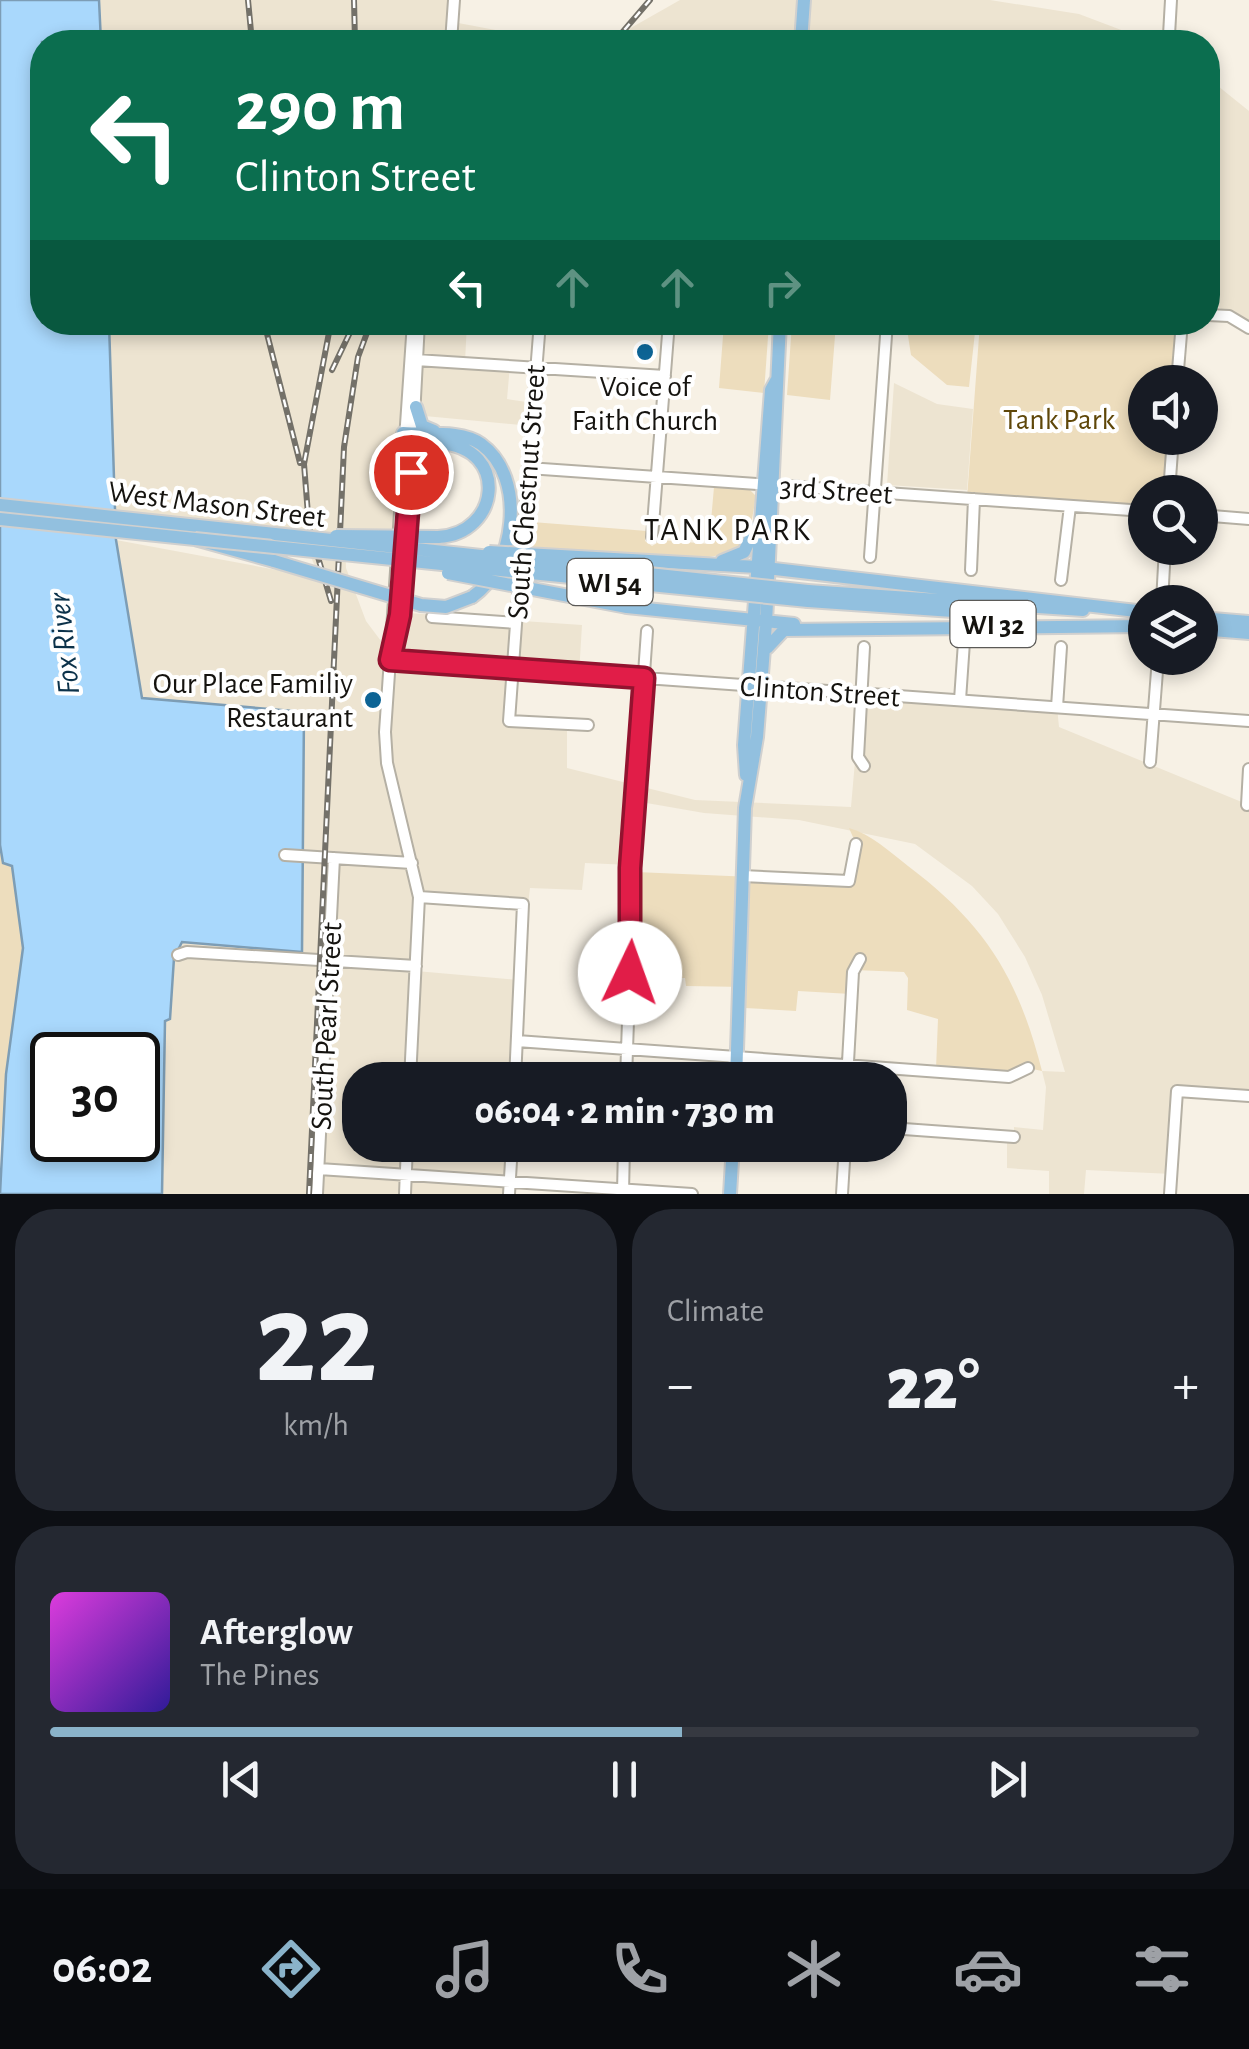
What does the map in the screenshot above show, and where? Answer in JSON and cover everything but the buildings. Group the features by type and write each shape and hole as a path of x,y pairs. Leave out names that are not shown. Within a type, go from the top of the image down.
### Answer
{"main road":[{"path":"802,30 804,0"},
{"path":"737,1062 747,779 744,745 754,686 780,391 776,381 779,335"},
{"path":"195,539 421,605 446,607 472,598 489,584 503,561 509,532 508,494 490,453 424,428 416,407"},
{"path":"275,534 449,536 475,522 486,503 488,478 483,465 458,440 408,437"},
{"path":"408,522 418,458 431,447 458,440"},
{"path":"705,563 740,555 760,517 769,485"},
{"name":"West Mason Street","path":"0,505 275,534 409,558"},
{"path":"760,517 763,568"},
{"name":"West Mason Street","path":"0,519 1128,624"},
{"path":"409,558 631,560 763,568"},
{"path":"409,558 628,606 759,622"},
{"name":"WI 32","path":"763,568 1128,611"},
{"name":"West Mason Street","path":"808,596 1128,612"},
{"path":"1218,619 1249,622"},
{"path":"759,622 764,654"},
{"name":"WI 32","path":"759,622 841,627 1128,625"},
{"path":"754,686 764,654 780,631 841,627"},
{"path":"1218,630 1249,633"},
{"path":"730,1194 732,1162"}],"street":[{"path":"452,30 454,0"},
{"path":"1169,30 1171,0"},
{"path":"1220,316 1229,316 1249,328"},
{"path":"411,1062 419,897 386,763 415,335"},
{"name":"South Chestnut Street","path":"539,335 509,721 588,725"},
{"path":"652,537 668,335"},
{"path":"870,558 886,335"},
{"path":"1179,365 1181,335"},
{"path":"414,360 665,376"},
{"path":"391,657 398,628 408,522 408,437 416,407 414,360"},
{"name":"3rd Street","path":"528,468 1128,510"},
{"path":"971,570 974,499"},
{"path":"1061,580 1070,506"},
{"path":"1218,516 1249,518"},
{"path":"432,616 516,623"},
{"path":"627,1062 633,944 630,868 647,631"},
{"path":"960,700 964,642"},
{"path":"1057,707 1061,647"},
{"path":"864,648 858,757 864,766"},
{"name":"Clinton Street","path":"391,657 1249,721"},
{"path":"1150,762 1157,675"},
{"path":"1247,805 1249,769"},
{"path":"742,876 849,881 856,844"},
{"path":"285,855 412,863"},
{"name":"South Pearl Street","path":"317,1194 334,858"},
{"path":"419,897 523,904 515,1062"},
{"path":"178,956 188,952 416,966"},
{"path":"848,1062 853,970 860,958"},
{"path":"516,1040 834,1062"},
{"path":"907,1068 1010,1077 1028,1068"},
{"path":"1170,1194 1177,1091 1249,1096"},
{"path":"907,1129 1014,1137"},
{"path":"405,1194 406,1162"},
{"path":"510,1188 511,1162"},
{"path":"623,1192 624,1162"},
{"path":"842,1194 843,1162"},
{"path":"318,1169 510,1188 692,1194"}],"shaded area":[{"path":"99,0 454,0 453,22 495,30 100,30"},
{"path":"680,0 990,0 1079,14 1121,30 627,30"},
{"path":"1220,88 1249,111 1249,328 1220,308"},
{"path":"109,335 466,335 465,362 510,365 507,399 533,403 531,426 414,415 400,528 345,536 346,568 366,621 390,653 394,612 582,625 579,674 513,669 510,721 567,724 567,768 695,800 851,807 861,693 1057,707 1059,727 1249,805 1249,1096 1177,1091 1172,1174 1086,1170 1084,1194 1049,1194 1049,1171 1007,1168 1007,1136 1014,1137 1014,1127 1043,1130 1046,1087 1042,1071 1065,1072 1042,995 1025,957 998,914 972,886 915,844 799,820 704,813 635,801 631,865 585,863 582,890 530,888 528,905 419,897 416,971 519,980 516,1062 342,1062 342,1162 511,1162 509,1194 162,1194 165,1021 170,1018 174,958 183,942 302,951 303,713 142,698 116,540 320,578 301,534 115,518"},
{"path":"894,383 937,404 973,409 967,490 887,485"}],"green space":[{"path":"723,335 768,335 764,393 719,388"},
{"path":"791,335 835,335 830,400 787,395"},
{"path":"908,335 975,335 969,387 947,385 911,355"},
{"name":"Tank Park","path":"979,335 1181,335 1178,365 1128,365 1128,455 1172,455 1170,475 1128,475 1128,510 967,498"},
{"path":"714,487 749,489 756,496 750,531 741,550 663,560 527,550 532,522 647,531 645,541 652,546 662,540 709,544"},
{"path":"849,828 873,839 908,866 958,909 978,932 995,955 1022,1007 1042,1071 1028,1068 1015,1076 936,1069 938,1019 907,1010 908,978 904,972 854,970 851,994 798,991 796,1011 745,1008 745,987 686,986 685,978 630,977 636,872 849,881 856,844"},
{"path":"0,845 3,863 12,865 23,948 0,1144"}],"water":[{"name":"Fox River","path":"0,0 99,0 100,30 30,30 30,335 109,335 116,540 142,698 304,712 302,952 182,942 174,958 170,1019 165,1021 162,1194 0,1194 6,1074 23,948 12,866 3,863 0,845"}],"railway":[{"path":"248,0 251,30"},
{"path":"354,0 355,30"},
{"path":"624,30 650,0"},
{"path":"267,335 300,463"},
{"path":"329,335 304,464 309,527 331,601"},
{"path":"332,370 349,335"},
{"path":"309,1194 344,447 358,357 366,335"}],"place":[{"name":"Voice of Faith Church","path":"645,352"},
{"name":"Our Place Familiy Restaurant","path":"373,700"}],"district":[{"name":"TANK PARK","path":"728,529"}],"route":[{"path":"411,472 400,615 390,660 644,678 630,868 630,973"}]}
